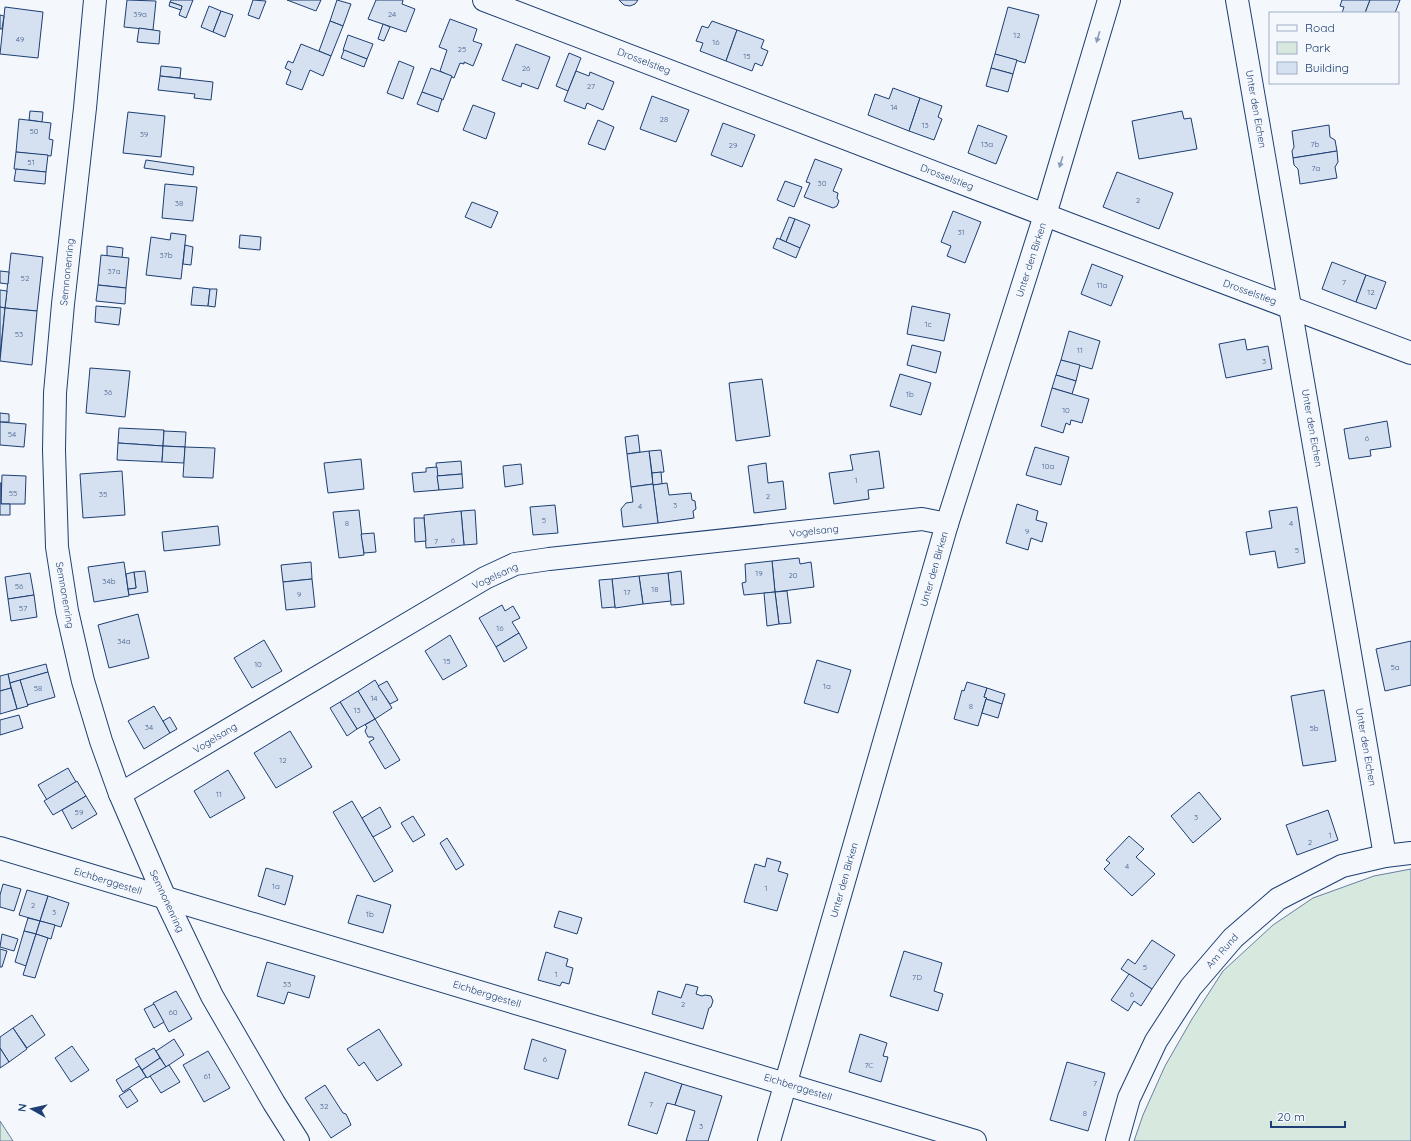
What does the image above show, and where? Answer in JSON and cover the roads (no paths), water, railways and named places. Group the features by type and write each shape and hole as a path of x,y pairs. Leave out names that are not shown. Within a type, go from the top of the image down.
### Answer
{"street":[{"name":"Semnonenring","path":"95,0 55,393 54,450 57,547 67,611 83,681 101,741 120,794 165,898 212,996 274,1103 298,1141"},
{"name":"Drosselstieg","path":"484,0 1045,215 1411,353"},
{"name":"Unter den Birken","path":"769,1141 947,524 1045,215 1109,0"},
{"name":"Unter den Eichen","path":"1237,0 1385,856"},
{"name":"Vogelsang","path":"120,794 485,578 515,564 922,519 947,524"},
{"name":"Eichberggestell","path":"0,848 974,1141"},
{"name":"Am Rund","path":"1117,1141 1129,1098 1156,1041 1190,986 1233,938 1278,899 1342,866 1385,856 1411,853"}]}
